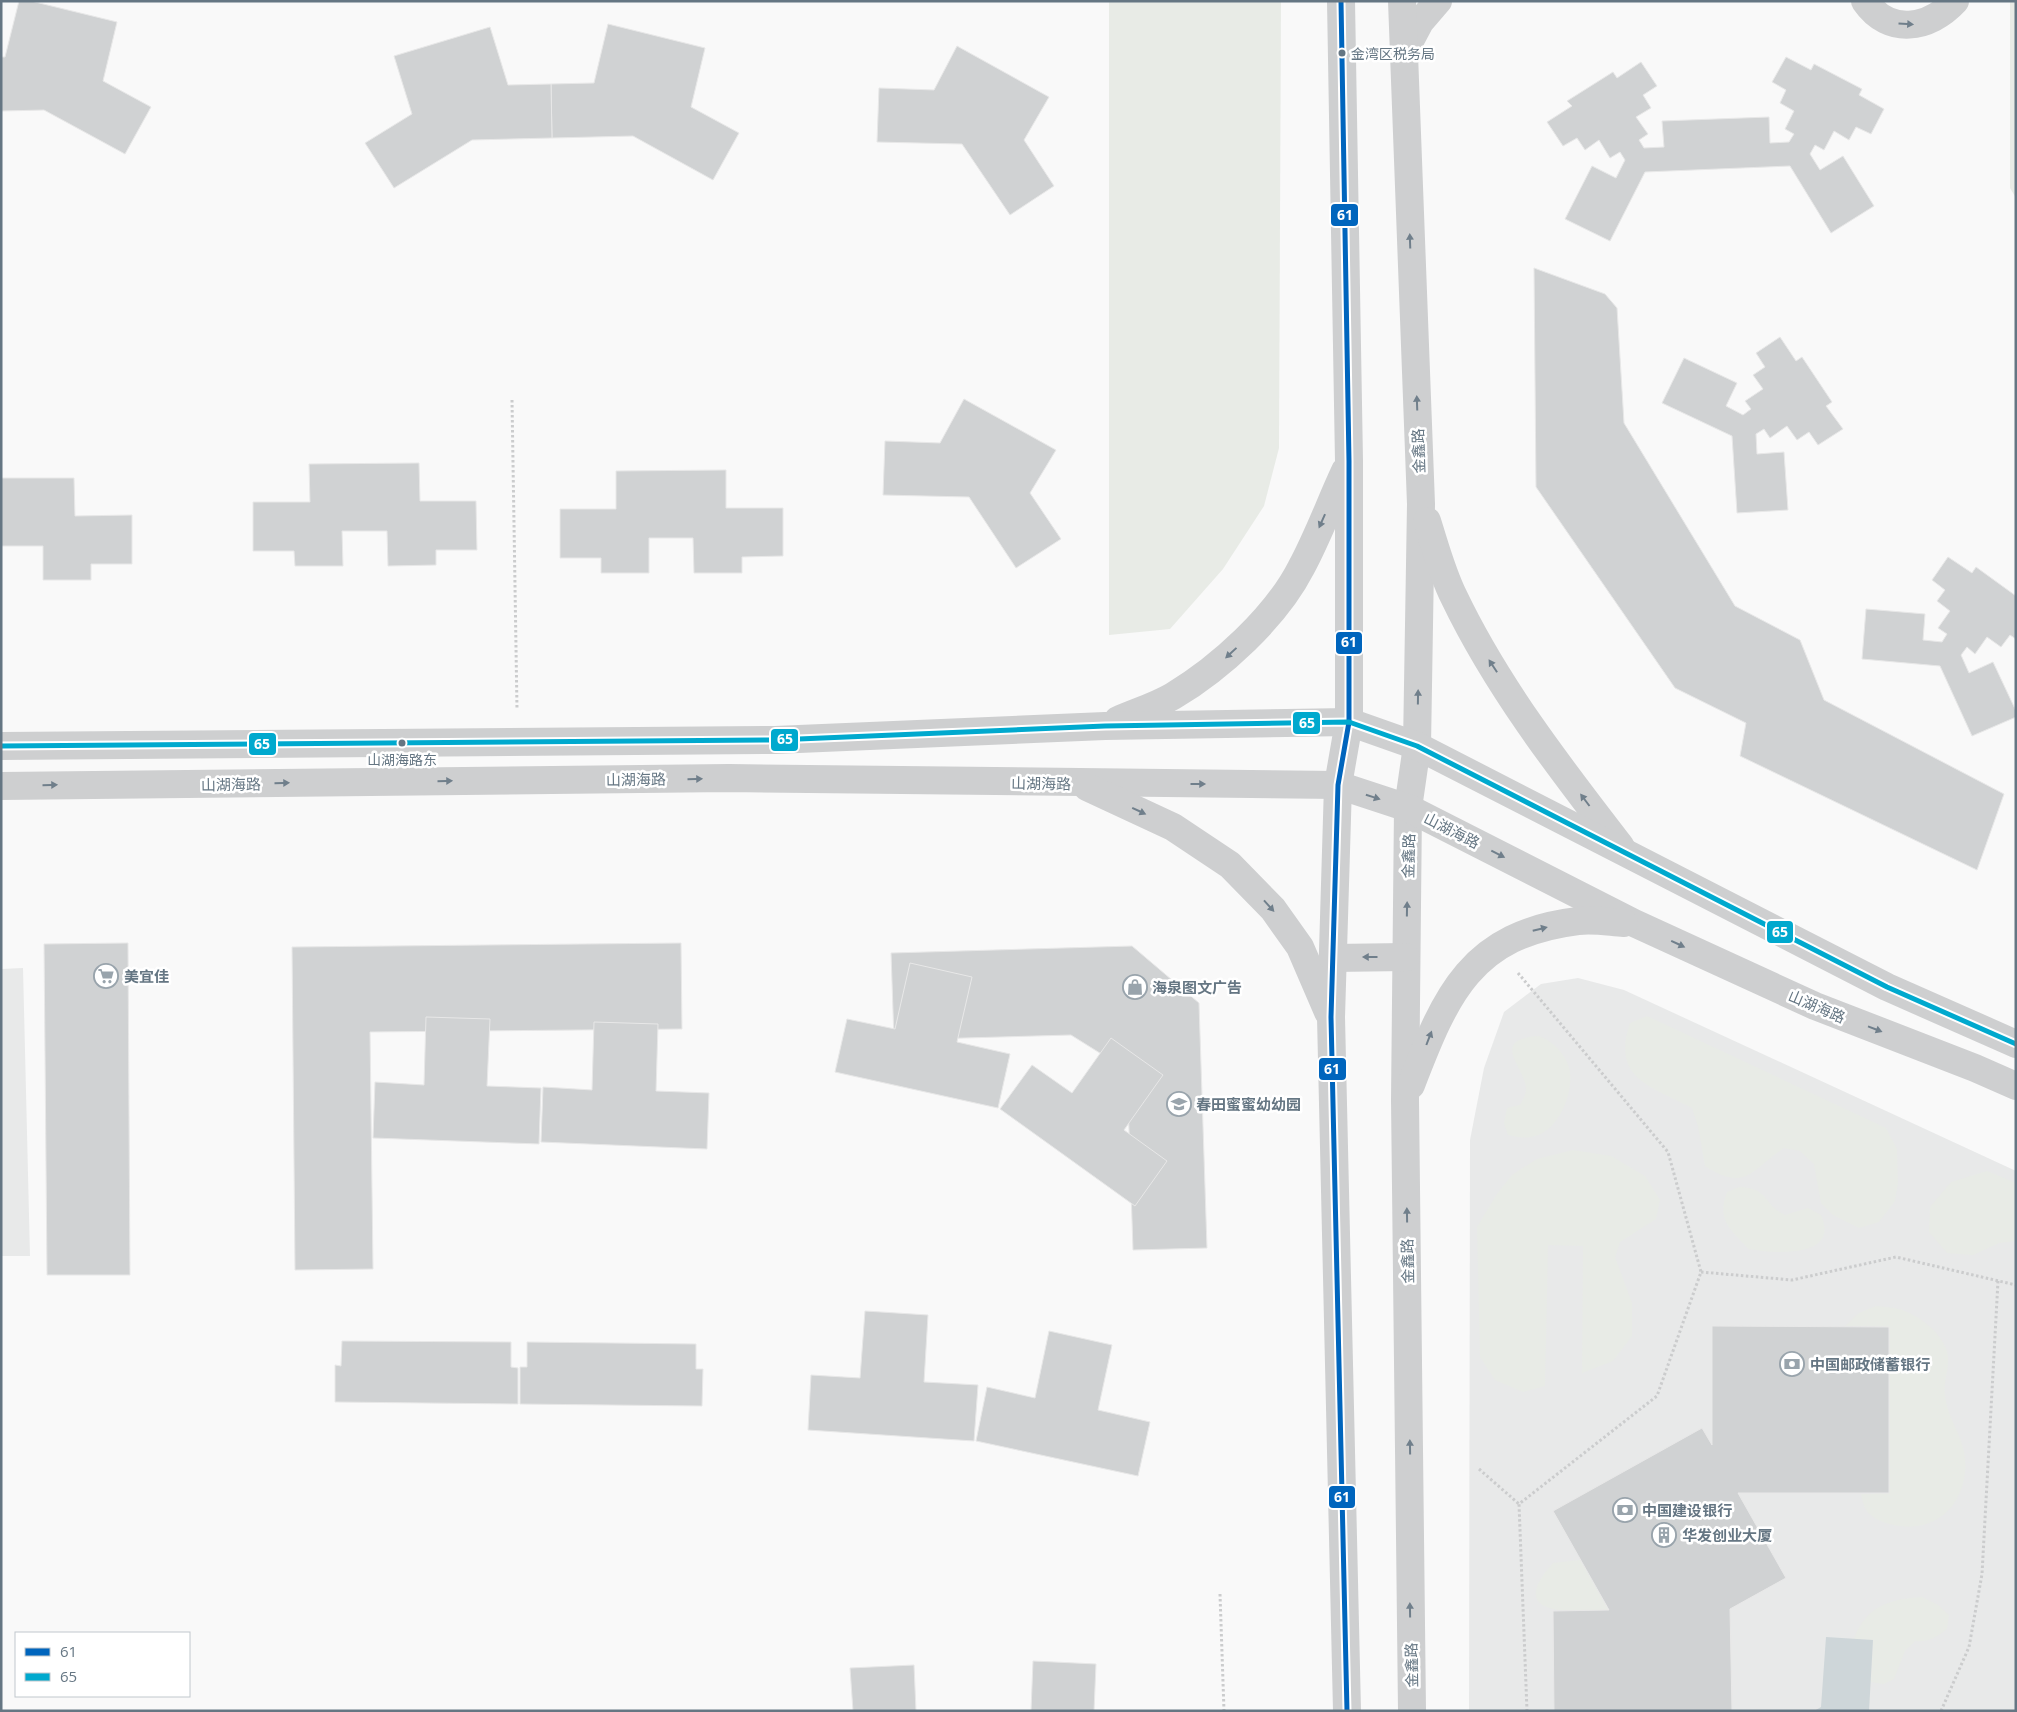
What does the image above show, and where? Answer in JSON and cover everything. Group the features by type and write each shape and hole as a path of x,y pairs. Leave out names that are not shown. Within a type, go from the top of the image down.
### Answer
{"street":[{"path":"1341,1 1349,461 1348,722 1338,785 1331,1017 1347,1711"},
{"name":"金鑫路","path":"1402,1 1420,504 1417,746 1408,808 1405,1100 1412,1711"},
{"path":"1403,54 1420,22 1438,1"},
{"path":"1865,1 1878,15 1894,23 1911,25 1928,22 1943,14 1955,1"},
{"path":"1105,726 1172,696 1216,667 1247,638 1276,605 1301,570 1349,461"},
{"path":"1420,504 1453,596 1486,657 1556,763 1625,853"},
{"path":"1,746 775,740 1105,726 1348,722 1417,746 1887,987 2016,1044"},
{"name":"山湖海路","path":"1,786 729,778 1079,784 1338,785 1408,808 1634,923 1815,1006 1975,1068 2016,1086"},
{"path":"1079,784 1173,827 1230,865 1273,909 1300,947 1331,1017"},
{"path":"1405,1100 1439,1015 1462,978 1497,947 1534,930 1579,921 1634,923"},
{"path":"1333,958 1406,957"}],"path":[{"path":"512,400 517,742"},
{"path":"1497,947 1668,1152 1701,1272 1657,1396 1519,1504"},
{"path":"1701,1272 1792,1280 1896,1257 2016,1285"},
{"path":"1941,1711 1969,1647 1982,1574 1998,1281"},
{"path":"1479,1469 1519,1504 1527,1711"},
{"path":"1220,1594 1224,1711"}],"shaded area":[{"path":"1109,1 1281,1 1279,448 1264,506 1223,569 1170,629 1109,635"},
{"path":"2010,1 2016,1 2016,198 2010,188"},
{"path":"23,968 30,1256 1,1256 1,969"},
{"name":"华发创业大厦","path":"1578,978 1624,990 2016,1171 2016,1711 1469,1711 1470,1140 1484,1068 1504,1012 1541,984"},
{"path":"1647,1016 1886,1128 1897,1149 1898,1183 1895,1201 1879,1222 1859,1228 1833,1215 1821,1203 1814,1164 1800,1151 1784,1148 1756,1170 1740,1178 1730,1178 1705,1166 1698,1126 1692,1108 1649,1086 1630,1069 1626,1057 1626,1042 1630,1023"},
{"path":"1539,1036 1555,1046 1566,1060 1570,1072 1570,1081 1566,1101 1557,1119 1551,1127 1543,1132 1528,1137 1508,1135 1504,1123 1507,1108 1520,1105 1526,1090 1525,1082 1513,1056 1512,1049 1515,1043 1524,1038"},
{"path":"1573,1150 1611,1156 1645,1176 1660,1200 1656,1219 1620,1242 1615,1257 1632,1303 1632,1336 1613,1361 1582,1373 1583,1246 1548,1245 1545,1386 1523,1392 1495,1380 1480,1357 1477,1227 1497,1194 1512,1175 1537,1159"},
{"path":"1987,1171 2016,1183 2016,1241 1999,1243 1973,1255 1947,1253 1929,1232 1930,1207 1951,1182"},
{"path":"1739,1187 1749,1188 1761,1193 1772,1206 1785,1215 1808,1208 1821,1215 1825,1229 1822,1239 1814,1246 1788,1252 1749,1249 1731,1230 1724,1217 1723,1210 1727,1192"},
{"path":"1876,1306 1899,1309 1923,1321 1942,1341 1948,1357 1945,1395 1947,1407 1965,1454 1964,1479 1955,1503 1938,1519 1927,1524 1903,1526 1883,1522 1870,1514 1863,1503 1861,1494 1889,1493 1889,1327 1845,1326 1859,1313"},
{"path":"1580,1560 1609,1610 1563,1610 1549,1608 1540,1603 1536,1594 1540,1581 1553,1563"},
{"path":"1922,1597 1938,1605 1949,1615 1947,1629 1924,1641 1915,1641 1905,1651 1894,1679 1884,1684 1871,1682 1873,1640 1854,1639 1859,1628 1865,1619 1880,1606 1890,1602"},
{"path":"1826,1637 1873,1640 1869,1711 1814,1711 1821,1707"}],"building":[{"path":"19,1 31,1 117,22 103,81 151,107 125,154 44,110 1,111 1,57 5,57"},
{"path":"608,24 705,48 691,107 739,133 713,180 633,136 552,138 551,84 594,83"},
{"path":"490,27 508,85 551,84 552,138 472,140 394,188 365,143 412,114 394,56"},
{"path":"957,46 1049,97 1024,140 1054,186 1010,215 962,144 877,142 879,88 934,90"},
{"path":"1786,57 1811,70 1814,64 1862,89 1859,95 1884,109 1871,134 1856,127 1849,140 1834,131 1824,150 1815,145 1810,154 1820,170 1843,156 1874,206 1831,233 1790,166 1645,172 1610,241 1565,219 1592,166 1616,178 1625,160 1620,152 1610,158 1599,140 1585,150 1577,138 1563,146 1547,122 1572,106 1567,101 1613,72 1617,78 1641,62 1657,86 1643,95 1651,108 1636,117 1648,134 1639,140 1644,148 1664,147 1662,121 1769,117 1770,143 1789,142 1794,134 1785,129 1794,111 1780,103 1786,90 1772,82"},
{"path":"1534,268 1605,294 1617,308 1624,423 1735,606 1800,640 1824,700 2004,794 1977,870 1740,756 1746,723 1675,688 1536,487"},
{"path":"1780,337 1796,361 1802,357 1832,402 1826,406 1843,429 1818,445 1809,432 1797,440 1787,426 1770,438 1764,429 1756,434 1757,454 1784,452 1788,510 1737,513 1732,436 1662,403 1684,358 1737,383 1726,406 1743,415 1751,409 1745,401 1763,389 1753,375 1765,367 1756,353"},
{"path":"964,399 1056,450 1030,493 1061,539 1016,568 969,497 883,495 885,441 940,443"},
{"path":"419,463 420,501 476,501 477,550 436,550 436,565 388,566 387,531 342,531 343,566 295,566 294,551 253,551 253,502 310,502 309,464"},
{"path":"726,470 726,508 783,508 783,556 742,557 742,573 694,573 693,538 649,538 649,573 601,573 601,558 560,558 560,509 616,509 616,471"},
{"path":"1,478 74,478 75,516 132,515 132,564 91,564 91,580 43,580 43,546 1,546"},
{"path":"1948,557 1972,573 1976,567 2016,596 2016,639 2010,635 2001,647 1987,637 1975,654 1967,647 1961,655 1969,673 1993,662 2016,711 2016,717 1972,736 1940,666 1862,659 1866,609 1925,614 1923,640 1942,642 1947,634 1938,628 1950,611 1937,601 1945,590 1932,580"},
{"path":"128,943 130,1275 47,1275 44,944"},
{"path":"681,943 682,1029 370,1032 373,1269 295,1270 292,947"},
{"path":"1132,946 1199,1003 1207,1248 1133,1250 1127,1070 1071,1035 894,1040 891,953"},
{"path":"910,963 972,977 957,1042 1010,1054 998,1108 835,1072 847,1019 895,1029"},
{"path":"426,1017 490,1019 487,1086 541,1088 539,1144 373,1138 375,1082 424,1085"},
{"path":"594,1022 658,1024 656,1091 709,1093 707,1149 541,1142 543,1087 592,1090"},
{"path":"1111,1038 1163,1075 1124,1130 1167,1161 1135,1206 1000,1109 1032,1065 1072,1093"},
{"path":"865,1311 928,1315 924,1382 978,1385 974,1441 808,1430 811,1375 860,1378"},
{"name":"华发创业大厦","path":"1712,1326 1889,1327 1889,1493 1738,1493 1786,1578 1730,1609 1732,1711 1554,1711 1553,1611 1609,1610 1553,1511 1702,1428 1712,1445"},
{"path":"1049,1331 1112,1345 1098,1410 1150,1422 1138,1476 976,1441 987,1387 1035,1398"},
{"path":"342,1341 511,1342 511,1367 518,1368 518,1404 335,1402 335,1365 341,1366"},
{"path":"527,1342 696,1344 696,1369 703,1369 702,1406 520,1404 520,1367 527,1367"},
{"path":"1033,1661 1096,1664 1094,1711 1031,1711"},
{"path":"914,1665 916,1711 853,1711 850,1668"}],"transit line":[{"name":"61","path":"1341,1 1349,461 1349,722 1338,785 1331,1017 1347,1711"},
{"name":"65","path":"1,746 775,740 1105,726 1349,722 1417,746 1887,987 2016,1044"}],"place":[{"name":"金湾区税务局","path":"1342,53"},
{"name":"山湖海路东","path":"402,743"},
{"name":"美宜佳","path":"106,976"},
{"name":"海泉图文广告","path":"1135,987"},
{"name":"春田蜜蜜幼幼园","path":"1179,1104"},
{"name":"中国邮政储蓄银行","path":"1792,1364"},
{"name":"中国建设银行","path":"1625,1510"},
{"name":"华发创业大厦","path":"1664,1535"}]}
